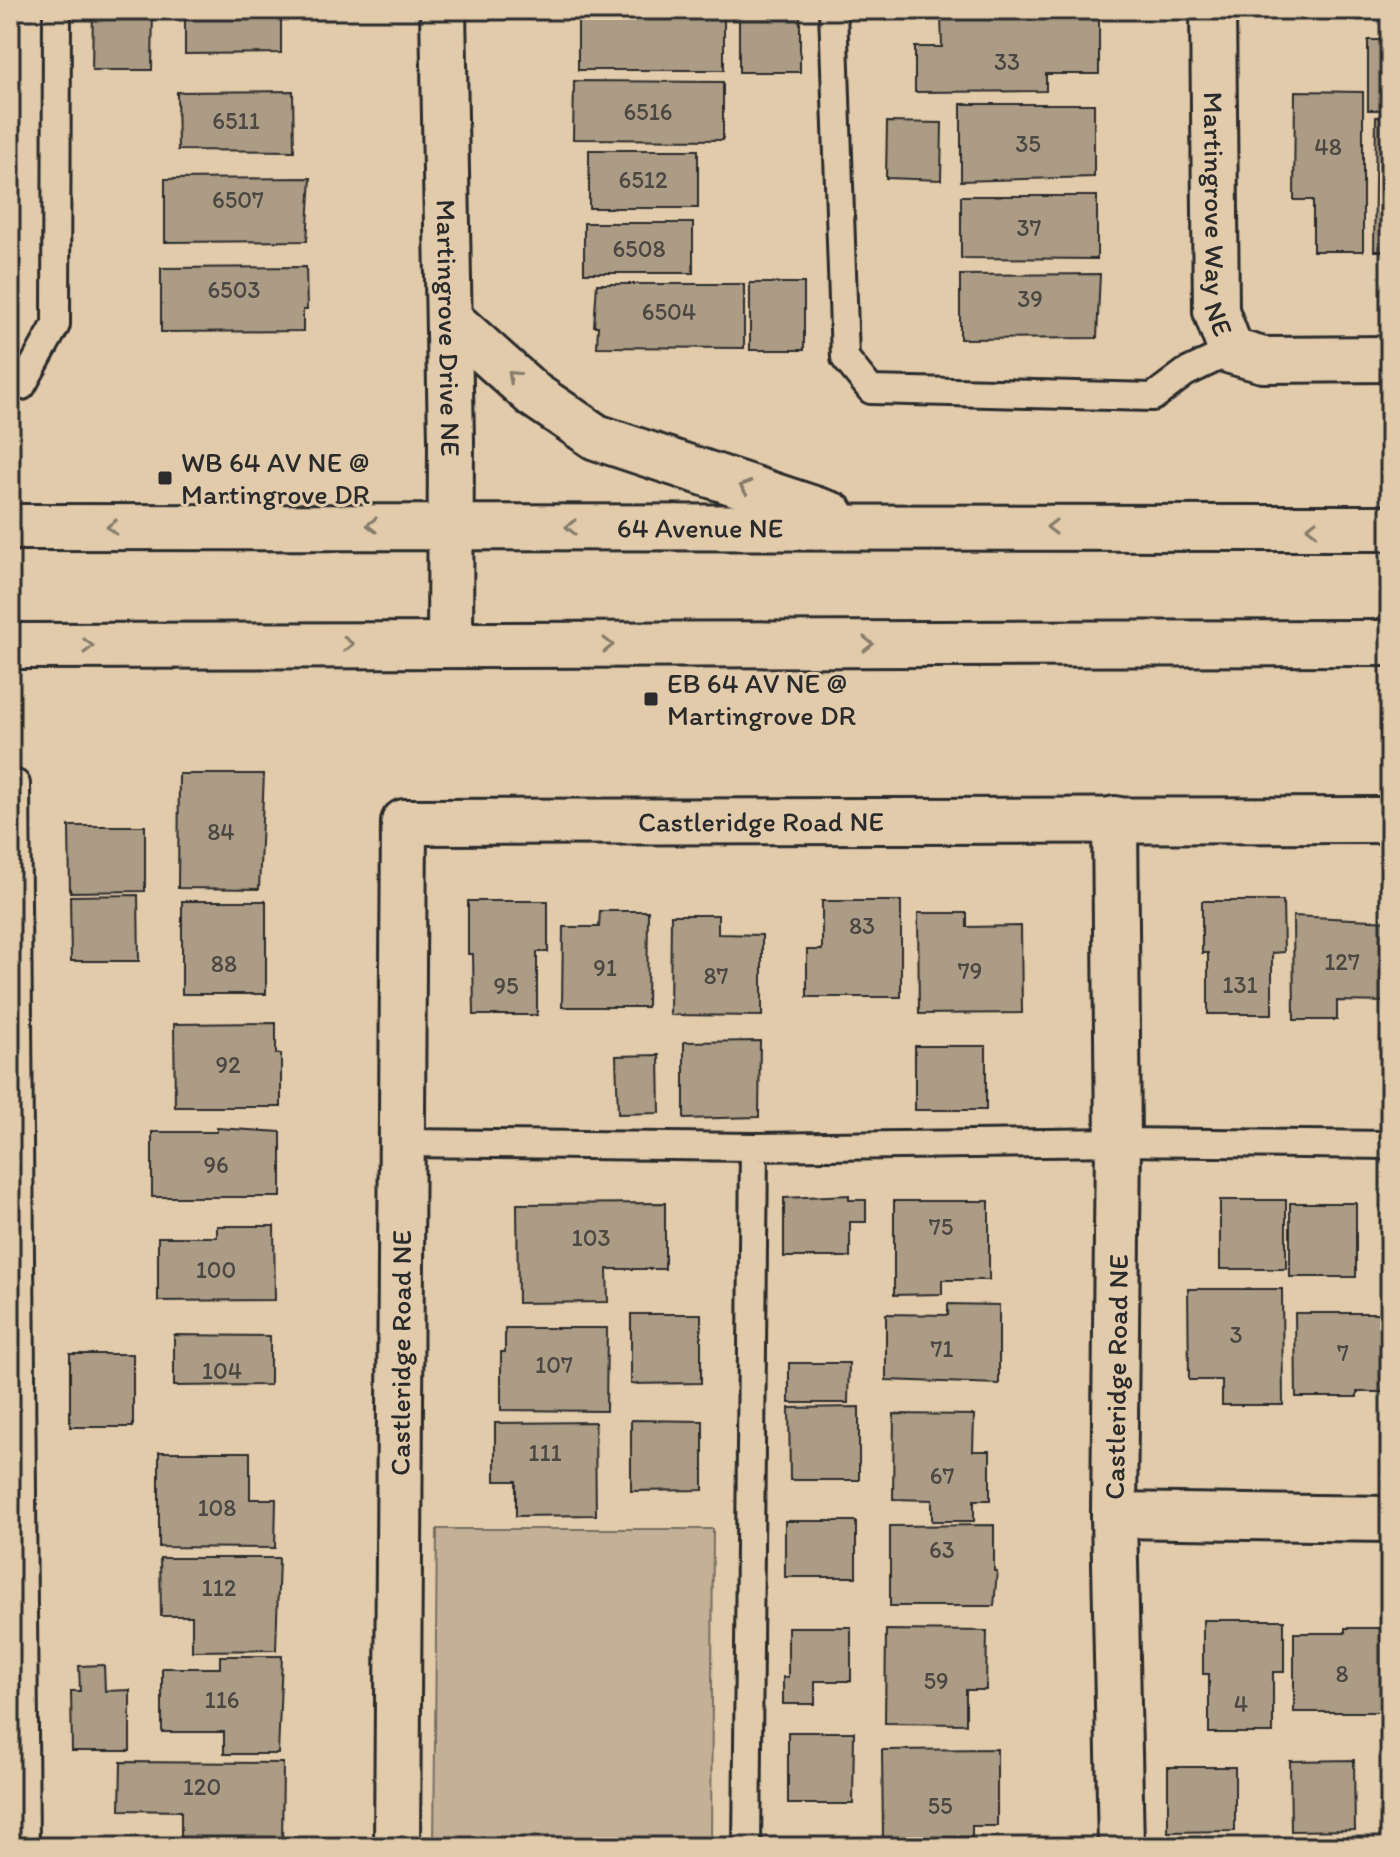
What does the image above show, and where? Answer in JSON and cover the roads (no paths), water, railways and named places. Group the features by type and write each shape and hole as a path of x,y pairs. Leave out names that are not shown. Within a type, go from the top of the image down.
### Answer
{"street":[{"name":"Martingrove Drive NE","path":"443,10 449,319 450,645"},
{"name":"Martingrove Way NE","path":"1213,10 1216,311 1231,351 1263,360 1390,359"},
{"path":"449,319 534,395 596,437 873,527"},
{"name":"64 Avenue NE","path":"10,527 1390,528"},
{"path":"10,646 1390,643"},
{"path":"1115,819 1390,820"},
{"name":"Castleridge Road NE","path":"397,1847 404,822 1115,819 1118,1142 1114,1515 1121,1847"},
{"path":"1114,1515 1390,1519"}],"lane":[{"path":"10,386 22,386 56,325 57,10"},
{"path":"833,10 845,358 871,390 1153,397 1185,373 1231,351"},
{"path":"10,784 16,784 25,1847"},
{"path":"403,1143 754,1147 1118,1142 1390,1145"},
{"path":"747,1847 754,1147"}],"place":[{"name":"WB 64 AV NE @ Martingrove DR","path":"165,478"},
{"name":"EB 64 AV NE @ Martingrove DR","path":"651,699"}]}
